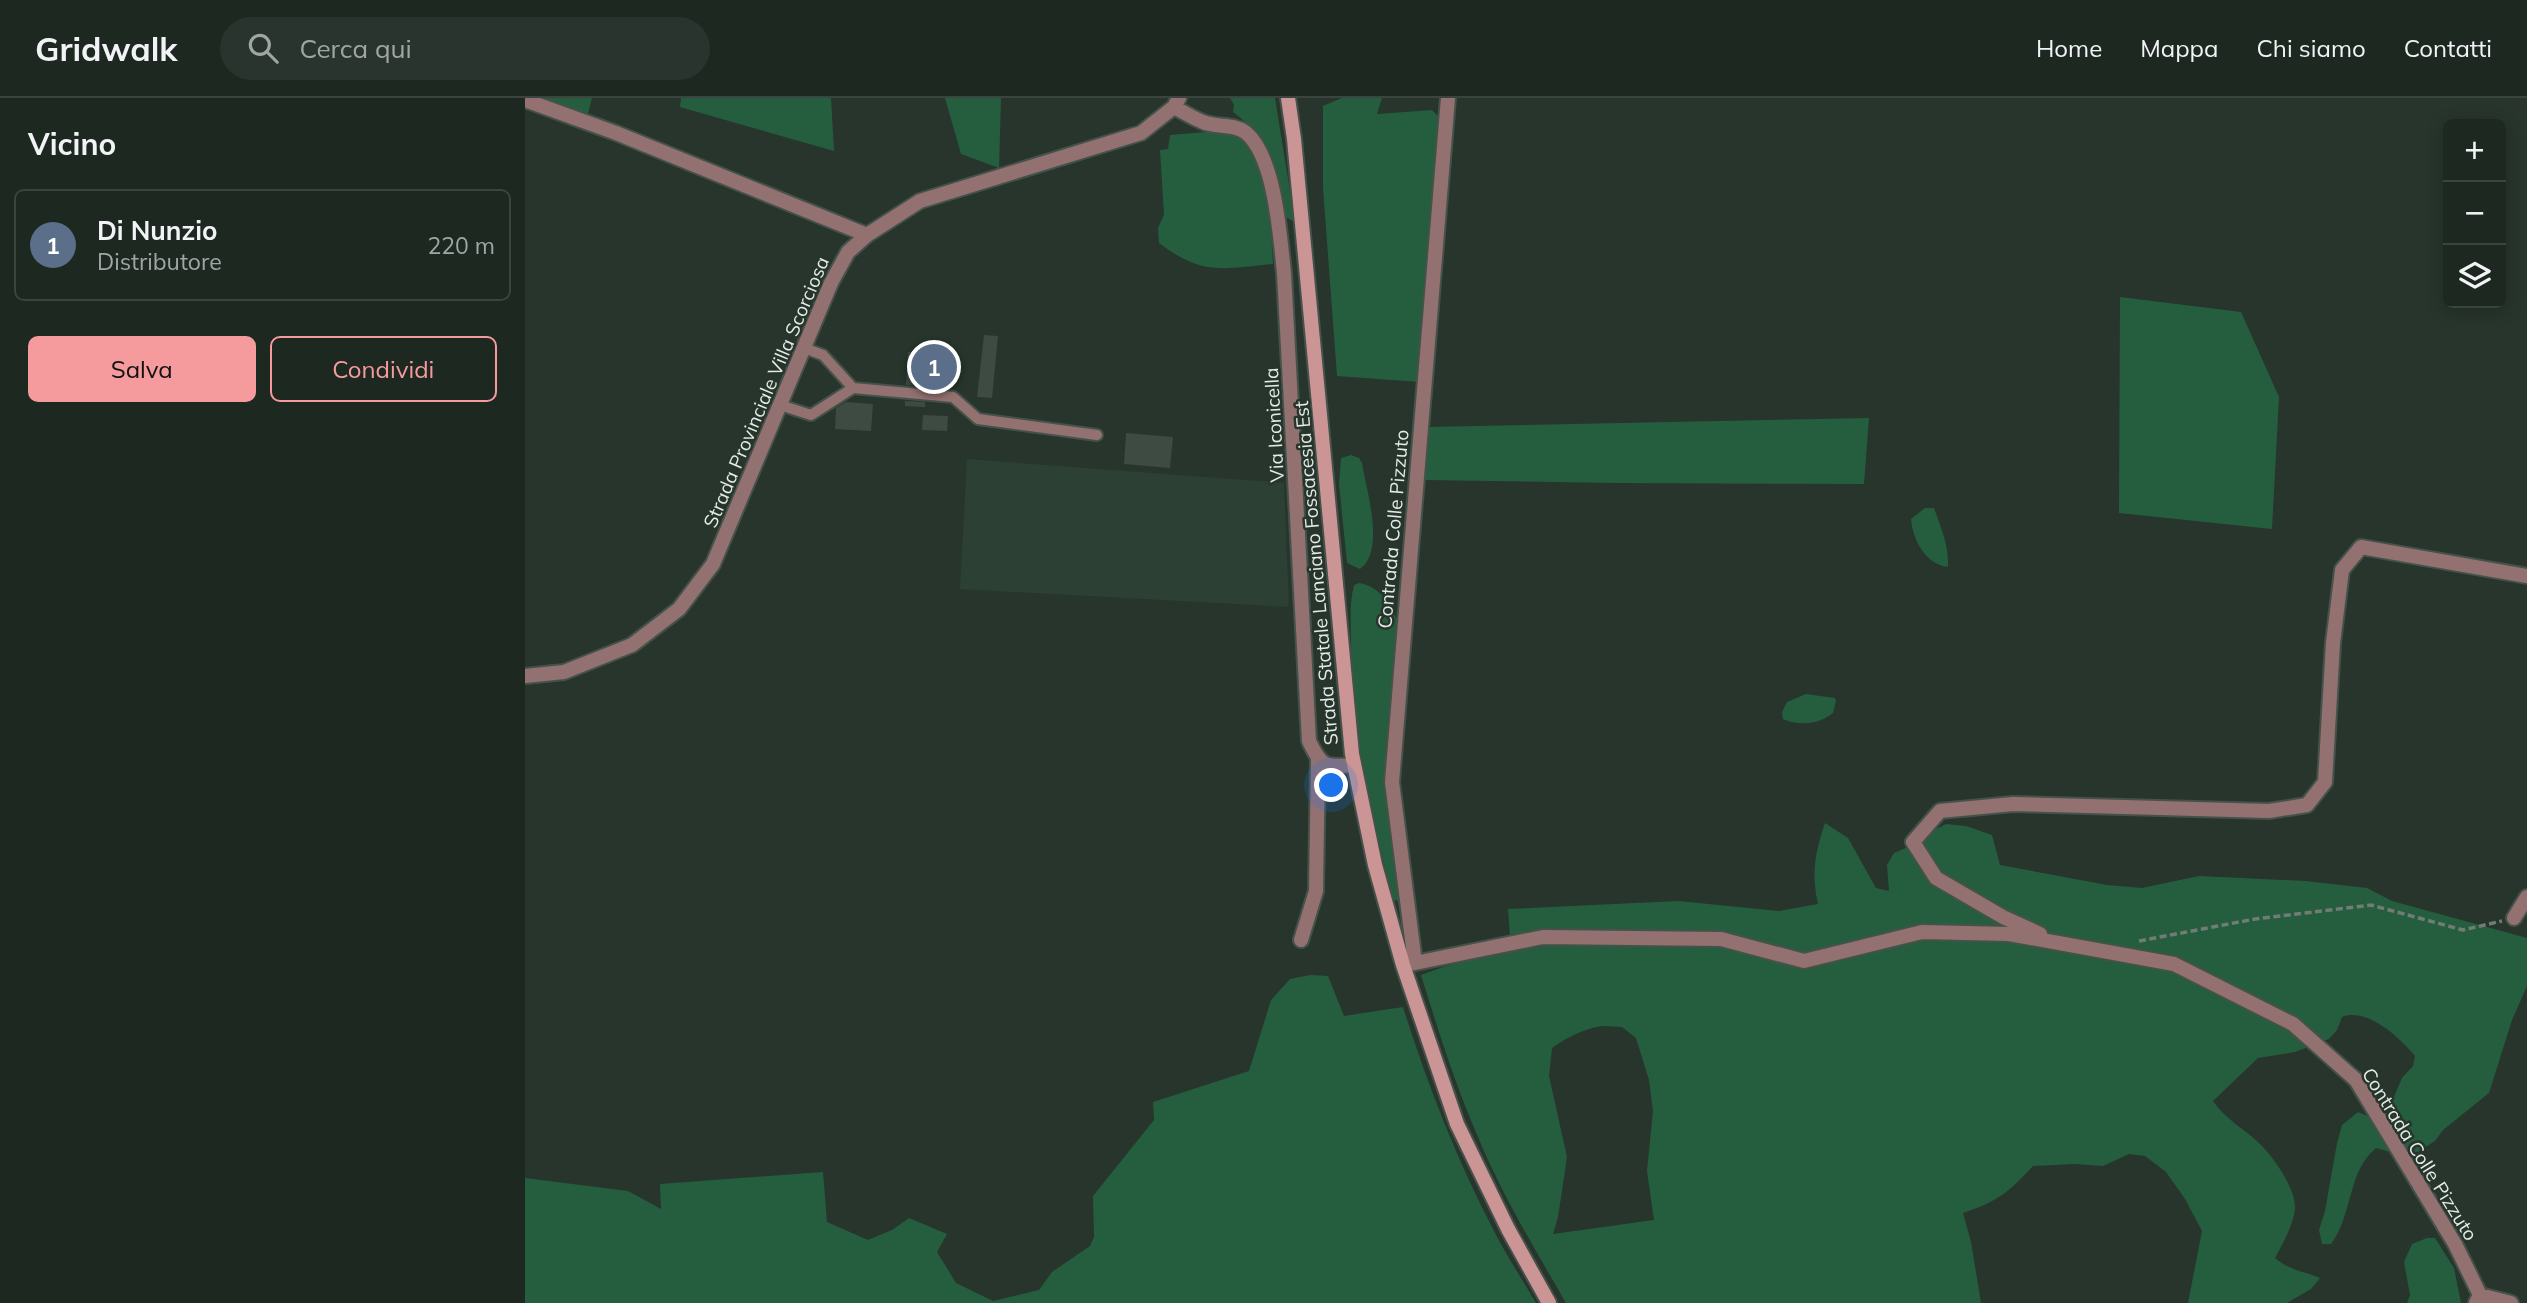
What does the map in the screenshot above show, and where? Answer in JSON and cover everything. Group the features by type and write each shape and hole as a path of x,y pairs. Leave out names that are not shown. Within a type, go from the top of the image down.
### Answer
{"main road":[{"name":"Strada Statale Lanciano Fossacesia Est","path":"1288,98 1296,153 1354,765 1375,865 1409,964 1429,1047 1470,1152 1549,1303"}],"street":[{"name":"Contrada Colle Pizzuto","path":"1448,98 1392,782 1409,964 1543,937 1721,939 1804,961 1922,932 2010,934 2174,964 2293,1024 2356,1080 2455,1244 2478,1299"},
{"path":"525,100 617,133 866,235"},
{"name":"Strada Provinciale Villa Scorciosa","path":"525,677 564,672 632,645 679,609 713,564 831,283 848,252 866,235 920,201 1141,133 1176,102"},
{"name":"Via Iconicella","path":"1176,102 1205,124 1231,126 1245,132 1257,146 1276,204 1285,286 1309,741 1318,759 1316,891 1301,940"},
{"path":"2063,944 2003,917 1936,878 1913,842 1940,811 2013,804 2269,811 2307,806 2325,782 2333,643 2342,570 2361,548 2527,576"},
{"path":"1318,759 1331,767 1354,765"},
{"path":"2514,918 2527,897"},
{"path":"2478,1299 2511,1303"}],"lane":[{"path":"804,348 823,355 853,388"},
{"path":"780,405 811,415 853,388 953,397 978,419 1097,435"}],"path":[{"path":"2134,942 2255,919 2371,905 2463,930 2514,918"}],"shaded area":[{"path":"967,459 1284,483 1289,607 960,589"}],"green space":[{"path":"534,98 592,98 587,117"},
{"path":"681,98 831,98 834,151 680,107"},
{"path":"945,98 1001,98 999,168 961,154"},
{"path":"1230,98 1275,98 1295,222 1281,215 1269,157 1257,135 1233,112 1234,105"},
{"path":"1342,98 1382,98 1377,114 1432,110 1439,117 1441,135 1419,382 1337,376 1323,188 1323,106"},
{"path":"1230,130 1244,142 1261,173 1269,209 1273,264 1213,268 1188,261 1159,243 1158,228 1164,215 1160,150 1168,149 1170,135"},
{"path":"2120,297 2241,312 2279,397 2272,529 2119,513"},
{"path":"1869,418 1864,484 1425,480 1428,427"},
{"path":"1351,455 1359,458 1362,463 1372,519 1372,548 1368,560 1360,569 1347,563 1339,484 1341,458"},
{"path":"1925,508 1934,508 1946,544 1948,567 1927,556 1914,535 1911,519"},
{"path":"1359,583 1380,593 1394,613 1399,628 1389,781 1403,896 1400,901 1393,900 1359,741 1352,676 1351,599 1354,585"},
{"path":"1806,694 1835,698 1833,713 1808,723 1783,719 1782,712 1787,702"},
{"path":"1825,823 1848,838 1876,888 1889,891 1887,865 1894,853 1917,843 1946,824 1966,826 1992,835 2000,865 2107,885 2142,888 2199,876 2305,881 2367,888 2392,901 2527,938 2527,986 2512,1020 2489,1093 2443,1130 2435,1141 2418,1152 2394,1153 2376,1148 2360,1169 2338,1233 2331,1244 2322,1244 2319,1230 2342,1125 2358,1112 2376,1120 2387,1113 2402,1078 2413,1066 2415,1056 2400,1040 2372,1020 2352,1015 2342,1017 2337,1030 2329,1039 2295,1052 2258,1058 2213,1101 2266,1151 2292,1191 2295,1207 2293,1219 2275,1258 2292,1268 2320,1278 2311,1289 2287,1303 2188,1303 2202,1231 2185,1199 2166,1172 2145,1156 2129,1154 2103,1166 2033,1166 2002,1195 1963,1213 1971,1242 1981,1303 1566,1303 1487,1159 1454,1077 1421,975 1503,950 1510,936 1508,909 1678,901 1779,911 1818,904 1815,873","holes":["1602,1026 1622,1027 1636,1038 1649,1080 1653,1111 1647,1171 1654,1220 1553,1234 1567,1157 1549,1076 1552,1048 1588,1029"]},
{"path":"1310,975 1328,976 1344,1016 1403,1007 1432,1092 1467,1175 1498,1239 1536,1303 525,1303 525,1178 628,1191 661,1209 660,1184 823,1172 827,1222 868,1240 892,1230 909,1218 947,1234 937,1252 956,1283 993,1301 1039,1290 1052,1272 1090,1246 1094,1237 1093,1196 1154,1120 1153,1102 1249,1071 1271,1000 1290,979"},
{"path":"2435,1238 2454,1268 2461,1303 2407,1303 2410,1295 2404,1262 2412,1244"}],"building":[{"path":"984,335 998,336 992,398 977,397"},
{"path":"908,352 949,354 947,387 906,385"},
{"path":"905,401 925,402 925,407 905,406"},
{"path":"846,402 873,404 871,431 835,429 836,408"},
{"path":"923,415 948,416 947,431 922,430"},
{"path":"1126,433 1173,437 1170,468 1124,464"}],"place":[{"name":"Di Nunzio","path":"934,367"}]}
